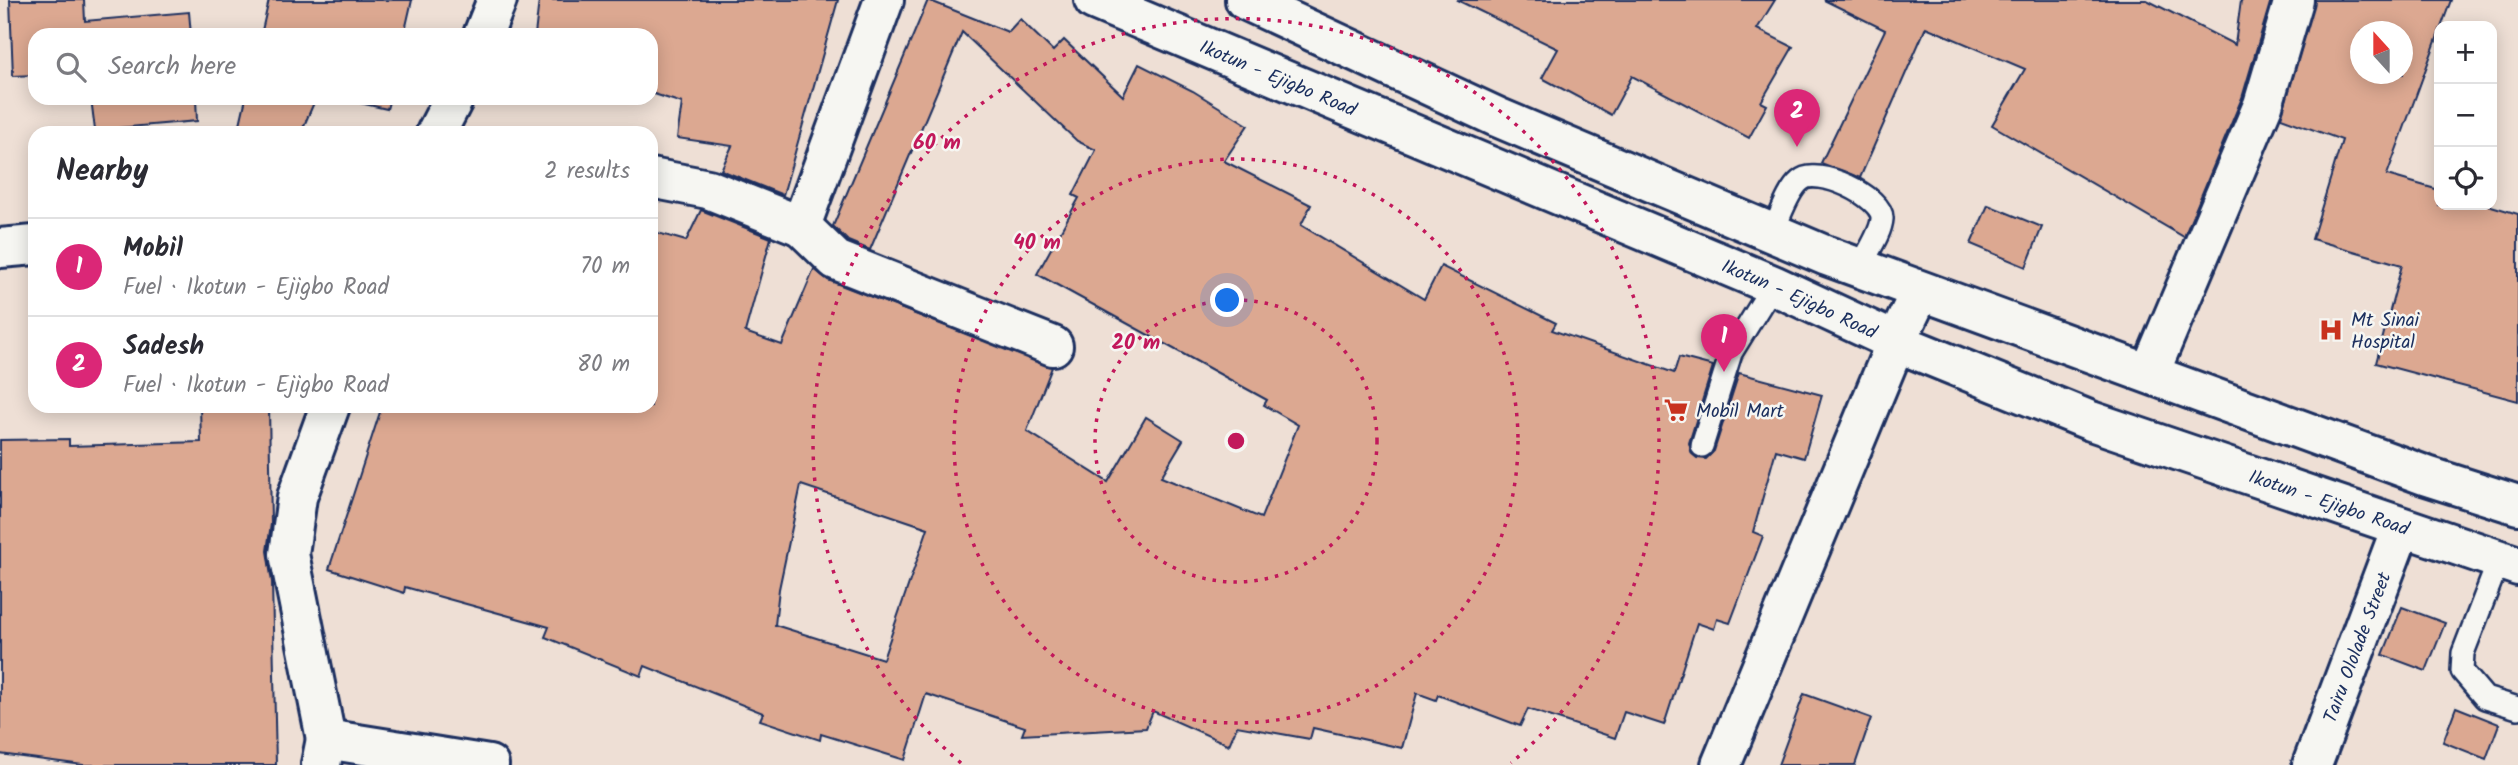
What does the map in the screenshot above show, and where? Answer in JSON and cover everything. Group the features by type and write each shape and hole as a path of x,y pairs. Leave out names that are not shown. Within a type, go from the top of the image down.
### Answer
{"main road":[{"path":"486,28 497,0"},
{"path":"800,226 884,0"},
{"name":"Ikotun - Ejigbo Road","path":"1094,0 1773,285 1896,342 2091,421 2508,563"},
{"path":"1245,0 1497,117 1920,292 2150,372 2427,476 2518,505"},
{"path":"2150,372 2263,105 2294,0"},
{"path":"440,126 450,105"},
{"path":"658,179 708,189 800,226 836,260 1053,346"},
{"path":"0,248 28,245"},
{"path":"1721,765 1896,342 1920,292"},
{"path":"327,413 297,497 289,554 323,752 489,765"},
{"name":"Tairu Ololade Street","path":"2312,765 2401,528"}],"lane":[{"path":"1772,233 1799,181 1811,175 1824,176 1874,201 1880,209 1882,219 1860,268"},
{"path":"1702,446 1731,353 1773,285"},
{"path":"2508,563 2463,653 2462,671 2485,698 2518,708"}],"building":[{"path":"10,0 84,0 85,21 189,12 190,28 28,28 28,75 13,76"},
{"path":"269,0 412,0 406,28 263,28"},
{"path":"539,0 838,0 783,195 721,170 732,146 677,138 682,103 658,95 658,28 536,28"},
{"path":"928,0 1008,32 1020,19 1053,51 1064,40 1123,96 1139,64 1193,91 1248,125 1224,161 1311,205 1301,225 1424,299 1441,266 1556,323 1552,330 1674,373 1679,357 1713,366 1689,443 1692,454 1697,458 1706,459 1714,451 1739,373 1822,395 1804,458 1776,450 1753,532 1763,536 1730,623 1717,619 1714,629 1697,623 1664,725 1624,712 1615,738 1528,709 1520,726 1438,695 1436,700 1417,693 1402,748 1313,728 1310,739 1237,726 1229,745 1153,711 1146,728 1022,735 1025,727 926,694 905,760 821,734 820,740 760,720 763,713 645,666 641,676 545,637 549,627 405,587 404,593 329,569 380,413 658,413 658,233 686,241 701,210 771,238 745,332 782,345 814,269 828,280 1052,367 1027,431 1108,482 1146,417 1183,440 1161,477 1261,518 1298,425 1264,405 1267,400 1037,274 1079,198 1073,195 1096,150 1077,141 962,32 870,250 848,241 833,226","holes":["801,485 928,528 883,659 775,625 779,589"]},
{"path":"1457,0 1775,0 1757,29 1793,47 1761,102 1767,105 1749,138 1632,76 1611,115 1542,78 1558,49"},
{"path":"1824,0 2147,0 2235,45 2241,0 2271,0 2242,98 2184,237 1992,125 2025,69 1926,27 1860,178 1821,163 1885,30"},
{"path":"2315,0 2451,0 2443,21 2434,21 2434,46 2387,175 2434,189 2434,210 2497,210 2497,208 2518,214 2518,401 2376,363 2402,265 2312,239 2342,140 2281,118"},
{"path":"92,105 196,105 197,121 140,126 94,126"},
{"path":"244,105 313,105 304,126 240,126"},
{"path":"369,105 388,105 387,109"},
{"path":"1988,205 2042,227 2026,267 1971,244"},
{"path":"200,413 269,413 271,524 267,551 272,582 276,765 83,765 0,754 0,440 69,439 69,446 201,442"},
{"path":"2402,607 2445,623 2426,671 2383,655"},
{"path":"1804,694 1871,718 1855,765 1778,765"},
{"path":"2456,707 2499,724 2486,759 2443,742"}],"place":[{"name":"Sadesh","path":"1797,147"},
{"name":"Mt Sinai Hospital","path":"2331,330"},
{"name":"Mobil","path":"1724,372"},
{"name":"Mobil Mart","path":"1676,410"}]}
